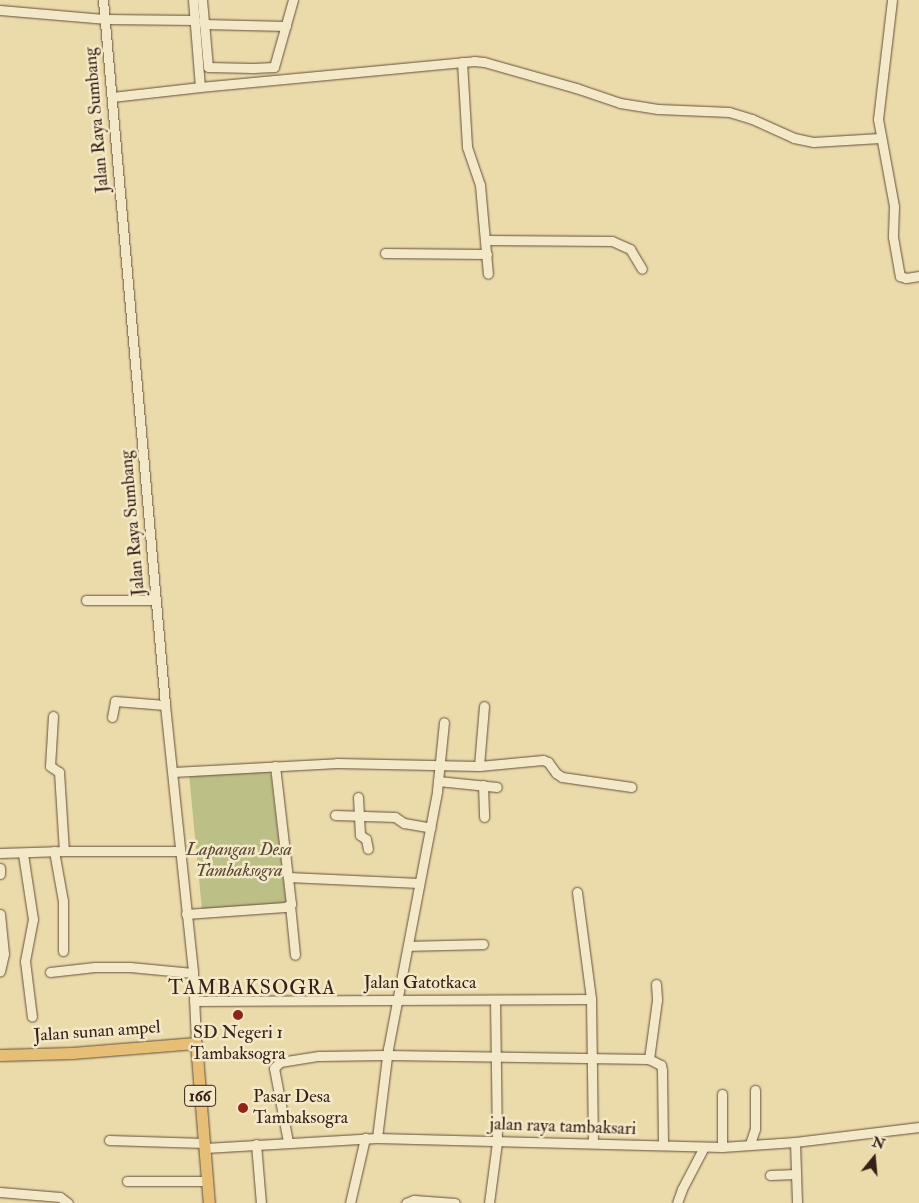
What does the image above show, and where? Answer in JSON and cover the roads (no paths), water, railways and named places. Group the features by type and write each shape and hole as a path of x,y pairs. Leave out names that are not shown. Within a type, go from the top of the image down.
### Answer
{"main road":[{"name":"Jalan sunan ampel","path":"0,1055 72,1054 196,1043"},
{"name":"166","path":"196,1043 209,1203"}],"street":[{"name":"Jalan Raya Sumbang","path":"103,0 165,706 174,772 193,972 196,1043"},
{"path":"193,0 200,87"},
{"path":"202,0 208,68 274,68 292,0"},
{"path":"892,0 878,108 880,138 894,206 893,237 900,276 906,278 919,276"},
{"path":"0,10 104,19 195,20"},
{"path":"204,24 286,26"},
{"path":"112,97 462,62 484,62 576,88 620,103 658,109 729,112 752,119 794,138 812,142 880,138"},
{"path":"462,62 467,148 480,185 488,274"},
{"path":"254,68 255,82"},
{"path":"486,240 612,241 630,249 642,269"},
{"path":"385,253 487,254"},
{"path":"86,600 156,600"},
{"path":"112,717 116,701 165,706"},
{"path":"479,766 484,706"},
{"path":"53,716 50,766 59,772 64,851"},
{"path":"377,1138 387,1055 431,828 444,722"},
{"path":"174,772 337,763 479,766 546,760 556,773 562,776 631,787"},
{"path":"275,766 296,956"},
{"path":"438,780 497,787"},
{"path":"483,786 484,817"},
{"path":"358,797 360,835 366,839 368,849"},
{"path":"335,815 395,817 404,824 431,828"},
{"path":"54,851 63,901 63,951"},
{"path":"0,853 180,851"},
{"path":"23,854 33,919 27,948 25,975 32,1017"},
{"path":"0,868 0,874"},
{"path":"288,877 419,883"},
{"path":"577,892 591,999 593,1143"},
{"path":"186,914 290,905"},
{"path":"0,914 4,954 0,972"},
{"path":"408,946 483,944"},
{"path":"50,972 95,967 130,967 193,972"},
{"path":"649,1059 657,1000 656,984"},
{"name":"Jalan Gatotkaca","path":"194,1002 397,998 591,999"},
{"path":"489,1203 497,1142 495,1000"},
{"path":"288,1142 274,1068 276,1063 319,1056 387,1055 649,1059 661,1065 662,1070 663,1144"},
{"path":"750,1144 755,1129 755,1090"},
{"path":"722,1094 722,1147"},
{"name":"jalan raya tambaksari","path":"108,1140 205,1146 377,1138 647,1146 663,1144 704,1148 795,1142 919,1127"},
{"path":"350,1203 365,1138"},
{"path":"795,1142 797,1203"},
{"path":"256,1144 261,1203"},
{"path":"677,1203 682,1189 704,1148"},
{"path":"770,1174 796,1174"},
{"path":"127,1182 207,1181"},
{"path":"0,1192 60,1197 68,1203"},
{"path":"406,1203 414,1200 455,1203"}],"place":[{"name":"SD Negeri 1 Tambaksogra","path":"238,1015"},
{"name":"Pasar Desa Tambaksogra","path":"243,1108"}],"district":[{"name":"TAMBAKSOGRA","path":"252,987"}],"park label":[{"name":"Lapangan Desa Tambaksogra","path":"239,861"}]}
